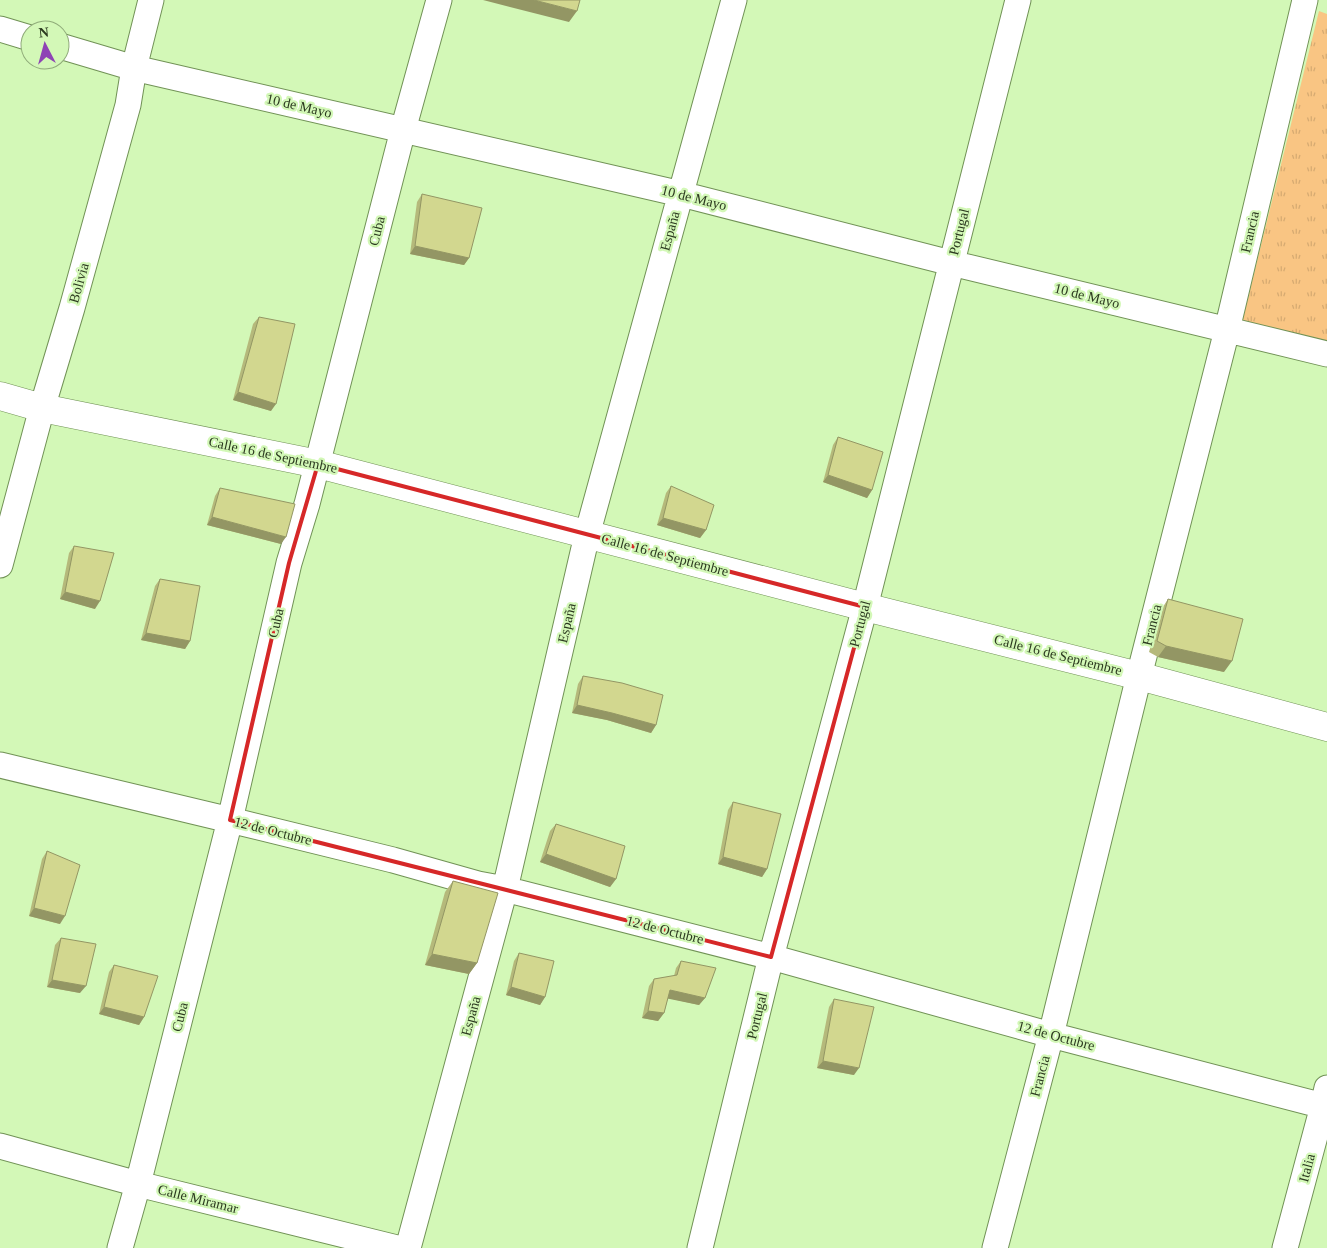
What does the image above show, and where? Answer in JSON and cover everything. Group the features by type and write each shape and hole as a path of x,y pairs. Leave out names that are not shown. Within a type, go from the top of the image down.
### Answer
{"street":[{"name":"Bolivia","path":"0,565 42,408 75,298 126,114 134,68 151,0"},
{"name":"Cuba","path":"120,1248 138,1184 230,820 289,563 318,464 402,130 439,0"},
{"name":"España","path":"408,1248 505,889 587,535 734,0"},
{"name":"Portugal","path":"700,1248 772,957 865,607 1018,0"},
{"name":"Francia","path":"995,1248 1051,1035 1139,676 1227,330 1305,0"},
{"path":"0,29 20,35"},
{"name":"10 de Mayo","path":"70,49 134,68 681,194 951,263 1327,354"},
{"name":"Calle 16 de Septiembre","path":"0,396 42,408 318,464 865,607 1139,676 1327,727"},
{"name":"12 de Octubre","path":"0,765 393,860 478,884 505,889 772,957 1051,1035 1326,1100"},
{"name":"Italia","path":"1285,1248 1326,1100"},
{"name":"Calle Miramar","path":"0,1146 138,1184 396,1248"}],"highlighted area":[{"path":"318,464 865,607 771,957 230,820 289,563"}],"green space":[{"path":"1319,11 1327,14 1327,347 1241,326"}],"building":[{"path":"534,0 580,0 577,11"},
{"path":"422,194 482,208 469,258 415,246"},
{"path":"259,317 295,324 276,404 238,392"},
{"path":"838,437 883,452 872,490 828,475"},
{"path":"671,486 714,505 706,530 663,518"},
{"path":"220,488 295,504 286,537 212,517"},
{"path":"74,546 114,553 100,601 65,592"},
{"path":"160,579 200,586 190,641 146,633"},
{"path":"1168,599 1243,619 1232,661 1166,646 1157,641"},
{"path":"583,676 622,683 663,695 656,725 577,705"},
{"path":"733,802 781,814 767,869 723,857"},
{"path":"556,824 625,846 616,879 546,854"},
{"path":"47,851 80,865 65,916 34,908"},
{"path":"453,881 498,893 477,963 432,954"},
{"path":"61,938 96,944 86,986 52,980"},
{"path":"519,953 554,961 545,997 511,987"},
{"path":"681,961 716,968 705,998 670,990 664,1013 648,1011 654,979 677,975"},
{"path":"114,965 158,976 144,1017 104,1007"},
{"path":"834,999 874,1007 859,1068 823,1061"}]}
